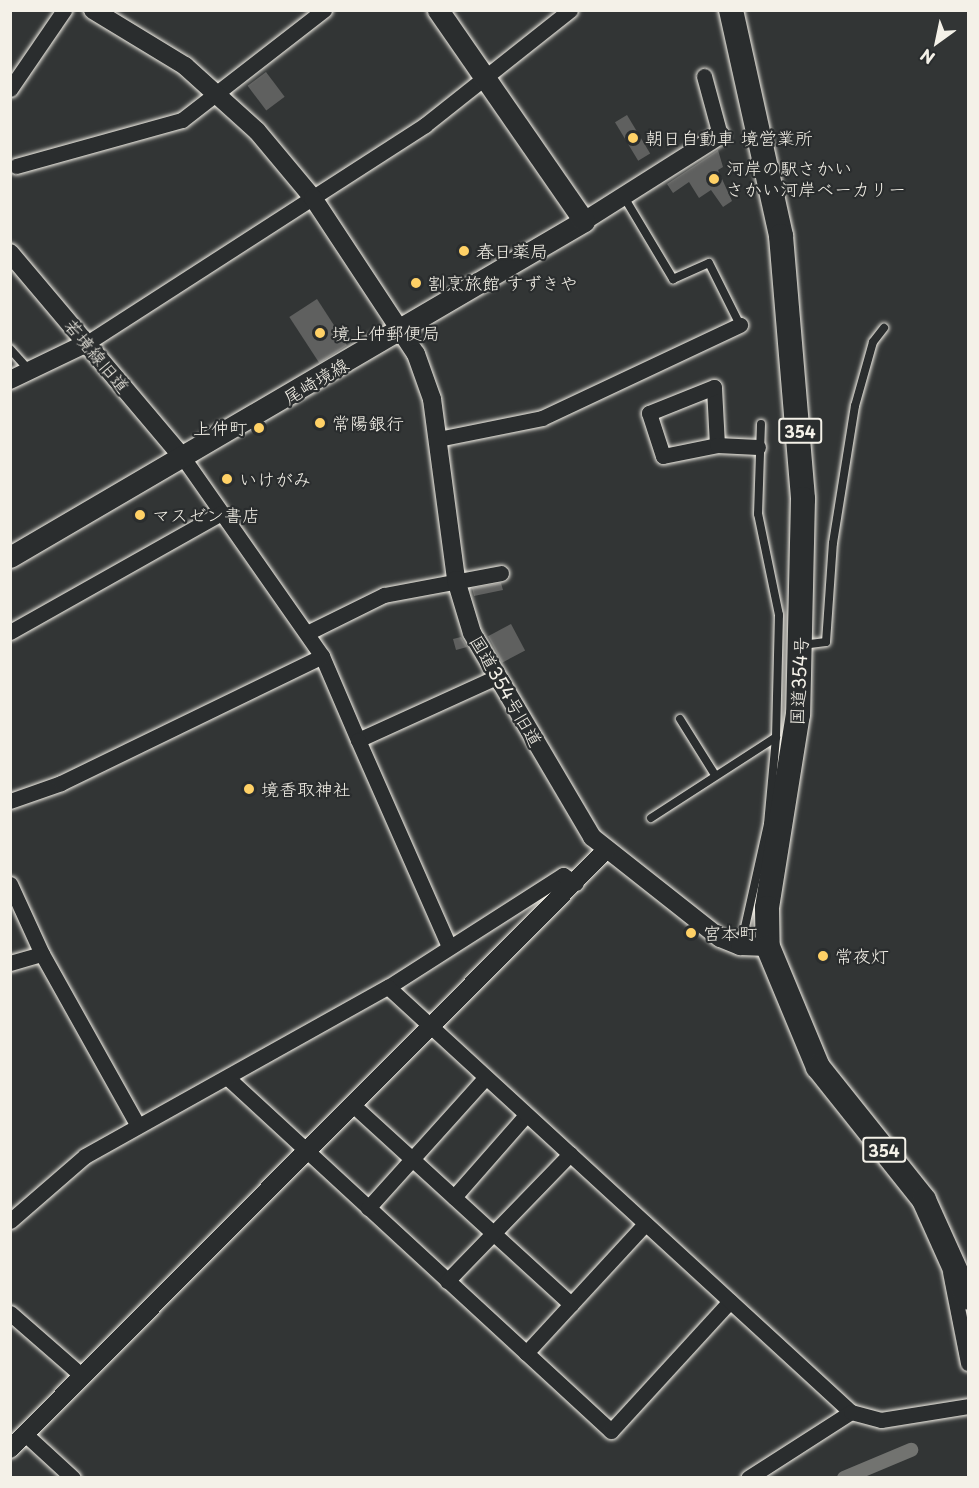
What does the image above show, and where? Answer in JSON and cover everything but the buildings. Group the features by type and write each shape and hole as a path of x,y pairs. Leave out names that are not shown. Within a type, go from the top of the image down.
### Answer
{"highway":[{"name":"国道354号","path":"731,10 776,213 790,310 803,499 801,645 796,743 767,913 768,947 789,1008 820,1071 924,1200 954,1257 969,1298"}],"main road":[{"path":"438,10 484,80 584,221"},
{"name":"尾崎境線","path":"10,557 184,459 584,221"}],"street":[{"path":"10,88 64,10"},
{"name":"国道354号旧道","path":"93,10 152,43 220,93 313,198 401,330 428,381 438,439 456,580 471,633 583,823 606,850 712,933 740,946 768,947"},
{"path":"12,168 172,124 220,93 324,10"},
{"path":"10,380 87,344 313,198 484,80 570,10"},
{"path":"584,221 720,135 704,76"},
{"name":"若境線旧道","path":"10,253 184,459"},
{"path":"438,439 542,418 740,325"},
{"path":"717,445 714,387 649,413 663,456 717,445 758,447"},
{"path":"184,459 322,656 449,946"},
{"path":"10,633 221,513"},
{"path":"307,633 384,595 501,573"},
{"path":"10,801 62,783 322,656"},
{"path":"358,740 496,677"},
{"path":"10,1449 80,1374 432,1030 576,884 606,850"},
{"path":"10,1221 85,1156 137,1124 230,1080 388,987 563,875 576,884"},
{"path":"10,884 42,954 137,1124"},
{"path":"10,963 42,954"},
{"path":"388,987 432,1030 851,1412 881,1420 969,1406"},
{"path":"368,1208 485,1078"},
{"path":"230,1080 610,1431 730,1301"},
{"path":"354,1106 570,1304"},
{"path":"454,1197 525,1115"},
{"path":"447,1281 570,1154"},
{"path":"526,1353 645,1224"},
{"path":"954,1257 952,1295 969,1363"},
{"path":"10,1313 80,1374"},
{"path":"748,1478 851,1412"},
{"path":"25,1434 73,1478"}],"lane":[{"path":"624,196 673,279 709,263 740,325"},
{"path":"801,645 826,642 833,543 855,406 873,342 884,328"},
{"path":"10,349 29,370"},
{"path":"740,946 768,824 776,737 779,615 760,534 758,447 761,424"},
{"path":"680,719 715,775"},
{"path":"651,818 776,737"}],"waterway":[{"path":"844,1478 911,1450"}],"place":[{"name":"朝日自動車 境営業所","path":"633,138"},
{"name":"河岸の駅さかい さかい河岸ベーカリー","path":"714,179"},
{"name":"春日薬局","path":"464,251"},
{"name":"割烹旅館 すずきや","path":"416,283"},
{"name":"境上仲郵便局","path":"320,333"},
{"name":"常陽銀行","path":"320,423"},
{"name":"上仲町","path":"259,428"},
{"name":"いけがみ","path":"227,479"},
{"name":"マスゼン書店","path":"140,515"},
{"name":"境香取神社","path":"249,789"},
{"name":"宮本町","path":"691,933"},
{"name":"常夜灯","path":"823,956"}]}
